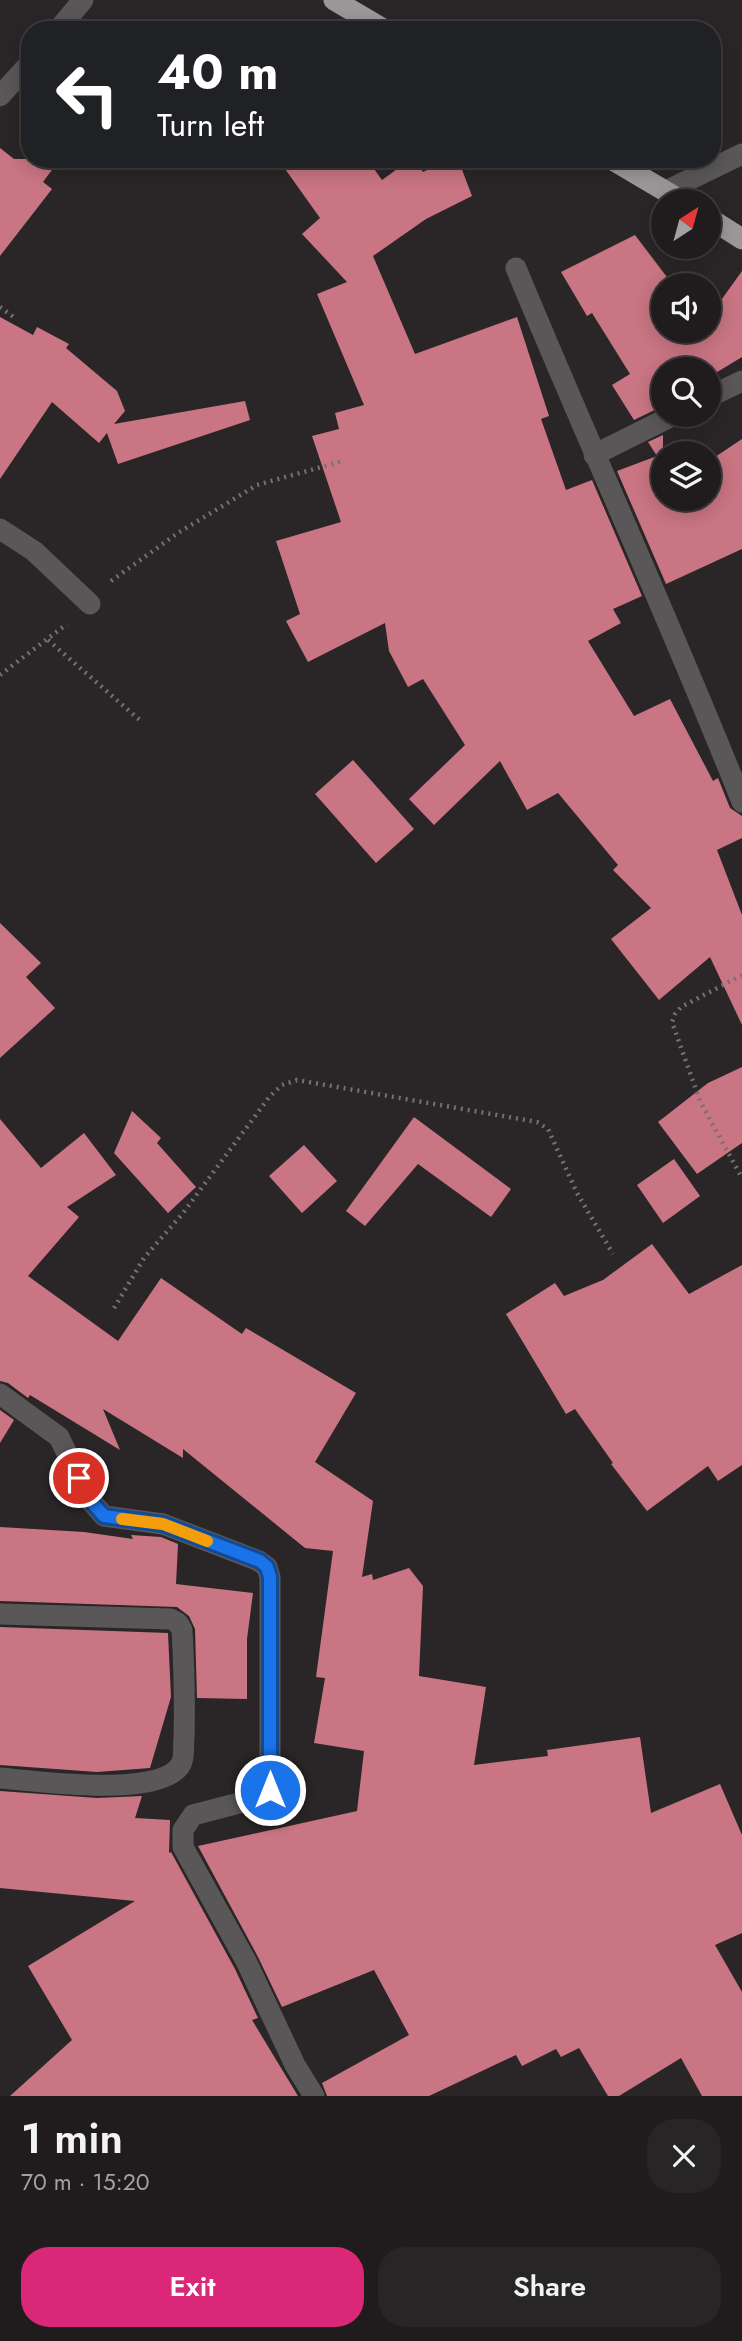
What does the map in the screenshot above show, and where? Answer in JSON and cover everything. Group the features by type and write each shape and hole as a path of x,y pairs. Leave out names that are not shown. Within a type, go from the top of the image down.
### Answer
{"highway":[{"path":"334,0 370,21"},
{"path":"626,168 662,189"},
{"path":"721,226 742,239"}],"street":[{"path":"66,21 83,0"},
{"path":"0,96 21,73"},
{"path":"721,167 742,154"},
{"path":"685,189 719,168"},
{"path":"516,268 742,802"},
{"path":"721,391 742,381"},
{"path":"594,455 651,426"},
{"path":"0,528 34,551 90,604"},
{"path":"0,1394 59,1437 89,1499 104,1516 163,1524 260,1561 267,1567 270,1577 270,1790 262,1797 193,1815 183,1830 183,1847 247,1963 295,2064 314,2096"},
{"path":"0,1614 171,1619 178,1623 182,1630 185,1707 183,1761 176,1771 165,1778 125,1786 0,1778"}],"path":[{"path":"0,307 15,318"},
{"path":"90,604 112,579 178,533 257,485 343,461"},
{"path":"0,676 48,640 142,722"},
{"path":"742,975 681,1007 674,1014 672,1022 700,1101 742,1178"},
{"path":"114,1308 144,1258 183,1213 270,1096 282,1085 297,1080 537,1122 548,1129 577,1193 613,1254"}],"building":[{"path":"0,148 14,159 21,159 21,168 53,168 43,182 52,189 0,256"},
{"path":"284,168 373,168 382,180 399,168 420,168 423,172 431,168 461,168 472,196 426,219 373,256 415,354 517,317 549,416 541,419 566,490 592,480 642,596 613,609 621,623 588,641 634,716 670,699 713,781 718,778 730,808 742,816 742,838 717,850 742,915 742,1025 710,957 659,1000 611,939 651,908 613,870 618,865 558,793 527,810 500,761 434,825 409,799 465,745 423,679 408,687 389,651 385,623 308,662 286,621 300,614 276,541 341,522 312,436 339,429 335,413 364,405 317,294 347,282 302,234 320,218"},
{"path":"635,235 664,273 651,273 651,343 721,343 721,300 742,271 742,357 721,370 721,357 651,357 651,412 634,420 612,385 630,374 592,313 587,316 561,272"},
{"path":"0,317 33,335 37,327 69,344 66,348 117,391 125,411 114,424 245,401 250,420 118,464 107,433 99,443 52,402 0,479"},
{"path":"663,435 663,441 651,441 651,447 648,442"},
{"path":"742,439 742,549 666,584 617,471 651,458 651,511 721,511 721,453"},
{"path":"353,760 414,829 376,863 315,794"},
{"path":"0,923 41,963 26,977 55,1008 0,1058"},
{"path":"742,1067 742,1143 697,1174 658,1122 708,1083"},
{"path":"132,1111 161,1138 157,1143 196,1187 168,1213 114,1153"},
{"path":"414,1117 511,1189 491,1217 418,1164 365,1226 346,1211"},
{"path":"0,1119 41,1168 84,1133 116,1175 67,1207 79,1217 28,1276 118,1341 161,1278 242,1334 246,1328 356,1393 315,1462 373,1501 362,1577 372,1574 373,1580 409,1568 423,1586 419,1676 486,1687 474,1765 548,1756 547,1750 640,1737 651,1813 720,1784 742,1835 742,1933 715,1945 742,1992 742,2096 702,2096 681,2058 619,2096 608,2096 579,2048 561,2057 556,2049 522,2066 516,2055 429,2096 327,2096 322,2083 409,2035 374,1970 282,2007 198,1846 357,1811 364,1751 314,1743 325,1678 316,1677 333,1551 305,1548 183,1449 183,1458 103,1409 120,1450 30,1395 28,1398 8,1383 0,1381"},
{"path":"304,1145 337,1181 302,1213 269,1176"},
{"path":"674,1159 700,1196 663,1223 637,1185"},
{"path":"652,1244 689,1294 742,1265 742,1465 718,1481 708,1466 647,1511 611,1464 613,1463 575,1409 566,1414 506,1314 555,1283 564,1296 603,1280"},
{"path":"0,1410 14,1420 0,1443"},
{"path":"0,1527 84,1532 133,1539 131,1535 161,1537 178,1544 176,1584 253,1593 247,1639 247,1699 197,1698 195,1629 189,1616 177,1607 0,1601"},
{"path":"0,1627 168,1633 171,1697 150,1768 97,1772 0,1765"},
{"path":"0,1791 97,1798 142,1796 135,1818 170,1820 169,1853 171,1852 235,1969 258,2018 252,2020 298,2096 10,2096 72,2040 28,1966 135,1901 0,1888"}],"slow traffic":[{"path":"122,1519 163,1524 207,1541"}],"route":[{"path":"79,1478 89,1499 104,1516 163,1524 260,1561 267,1567 270,1577 270,1790"}]}
